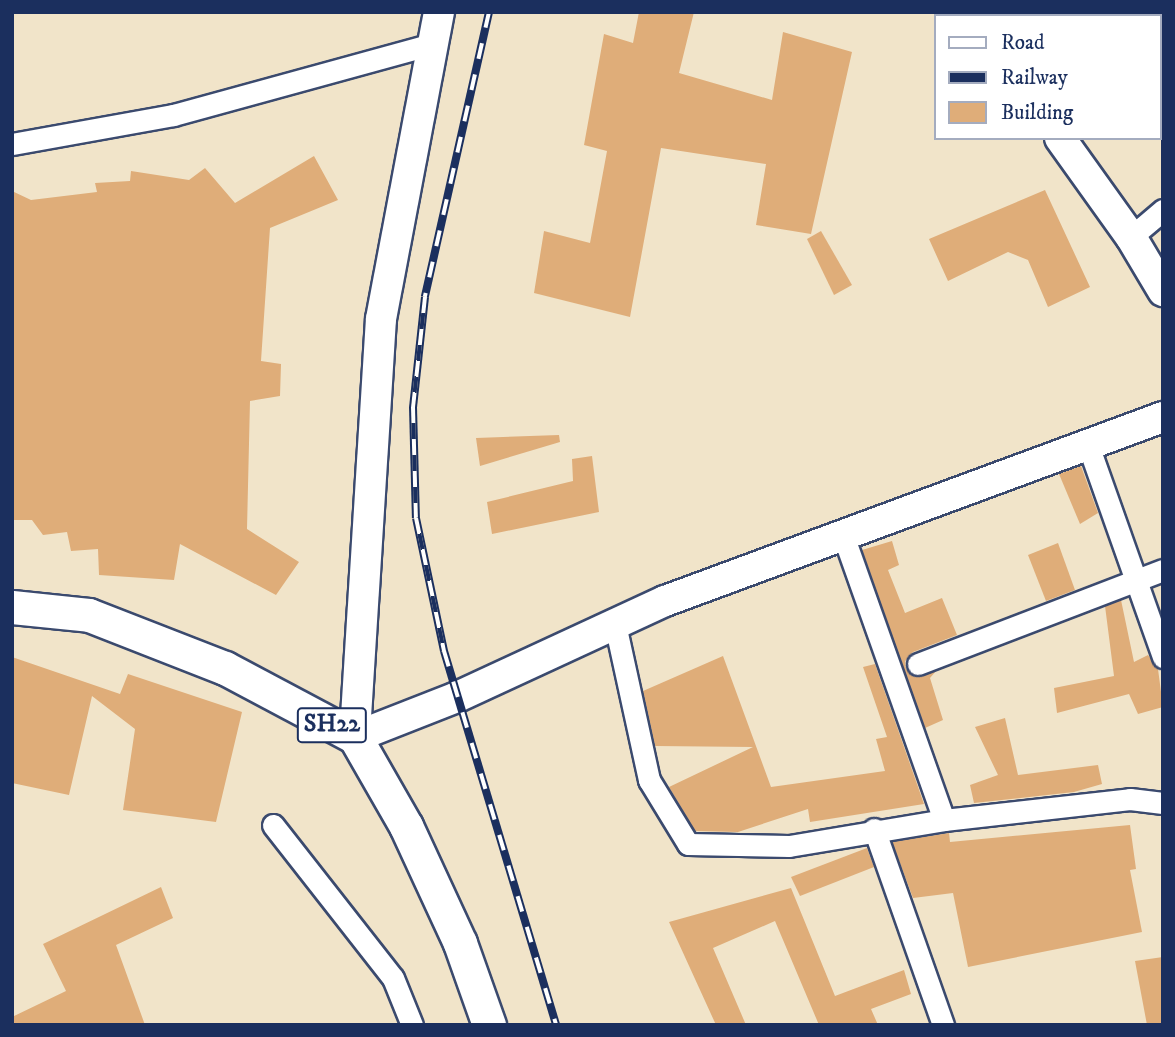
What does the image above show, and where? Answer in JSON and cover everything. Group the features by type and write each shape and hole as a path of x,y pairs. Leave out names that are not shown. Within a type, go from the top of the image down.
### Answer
{"main road":[{"name":"SH22","path":"12,607 89,615 225,668 355,737 405,826 449,920 489,1025"}],"street":[{"path":"439,12 382,319 355,737 457,697 615,624 842,535 1163,417"},
{"path":"12,144 173,115 433,44"},
{"path":"1061,140 1131,237 1163,291"},
{"path":"1131,237 1163,209"},
{"path":"1088,445 1162,652"},
{"path":"842,535 944,820"},
{"path":"918,664 1163,570"},
{"path":"615,624 649,780 688,844 789,846 874,829 944,820 1130,799 1163,803"},
{"path":"274,825 393,978 412,1025"},
{"path":"874,829 943,1025"}],"building":[{"path":"639,12 694,12 679,73 772,100 783,32 852,52 811,234 756,225 766,164 661,148 630,317 534,293 544,231 590,243 607,151 584,145 604,34 633,43"},
{"path":"314,156 338,200 270,228 261,361 281,364 280,396 250,401 247,529 299,562 276,595 180,544 174,580 99,575 98,549 71,551 67,532 43,535 32,520 12,520 12,191 31,200 97,192 95,183 130,181 131,171 189,180 205,168 235,203"},
{"path":"1045,190 1090,287 1048,307 1028,260 1008,252 948,281 929,239"},
{"path":"821,231 852,285 834,295 807,239"},
{"path":"559,435 560,442 480,466 476,438"},
{"path":"592,456 599,512 492,534 487,502 573,481 572,459"},
{"path":"1081,466 1098,513 1080,524 1059,474"},
{"path":"892,541 899,565 888,570 905,613 942,598 957,635 913,652 905,661 906,669 915,677 936,671 930,678 943,720 925,728 862,550"},
{"path":"1058,543 1075,590 1046,601 1028,555"},
{"path":"1121,600 1134,662 1148,655 1158,669 1163,707 1138,714 1129,694 1057,713 1054,688 1114,676 1105,606"},
{"path":"723,656 771,787 885,771 876,739 887,737 863,667 875,664 924,804 810,822 808,809 738,832 695,831 669,787 753,747 655,746 643,691"},
{"path":"12,657 120,694 128,674 242,712 216,822 123,810 135,729 92,696 69,795 12,783"},
{"path":"1005,718 1018,775 1098,765 1102,784 1074,792 974,803 970,785 998,775 975,727"},
{"path":"1130,825 1136,869 1130,870 1142,932 968,967 953,893 913,898 892,842 949,833 950,842"},
{"path":"867,848 874,867 800,896 791,877"},
{"path":"161,887 173,918 116,945 145,1025 12,1025 12,1017 66,991 43,944"},
{"path":"791,888 835,996 904,970 911,994 871,1009 878,1025 819,1025 775,921 713,948 746,1025 716,1025 669,922"},
{"path":"1163,957 1163,1025 1147,1025 1135,961"}],"railway":[{"path":"489,12 425,297 413,407 416,518 444,651 556,1025"}]}
